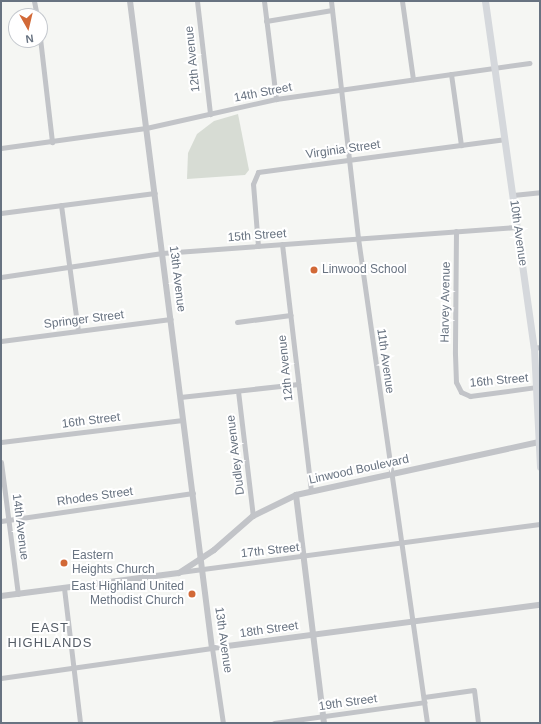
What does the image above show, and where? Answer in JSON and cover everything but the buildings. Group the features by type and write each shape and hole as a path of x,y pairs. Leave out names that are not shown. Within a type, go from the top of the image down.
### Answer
{"main road":[{"name":"10th Avenue","path":"485,1 513,196 516,227 537,347 540,467"}],"street":[{"name":"13th Avenue","path":"130,1 212,648 223,723"},
{"name":"12th Avenue","path":"197,1 210,114"},
{"path":"264,1 276,99"},
{"name":"11th Avenue","path":"331,1 343,90 358,238 390,476 402,543 425,699 427,723"},
{"path":"402,1 413,79"},
{"path":"266,21 332,10"},
{"path":"41,48 52,142"},
{"name":"14th Street","path":"1,148 146,128 276,99 529,63"},
{"path":"451,74 461,145"},
{"name":"Virginia Street","path":"258,246 256,174 504,139"},
{"path":"513,196 540,192"},
{"path":"1,213 154,193"},
{"path":"61,205 78,331"},
{"name":"15th Street","path":"1,276 70,268 162,253 516,227"},
{"name":"Harvey Avenue","path":"456,231 456,372"},
{"name":"12th Avenue","path":"282,244 311,490"},
{"path":"237,322 291,315"},
{"name":"Springer Street","path":"1,341 170,319"},
{"name":"16th Street","path":"456,372 461,392 470,396 537,387"},
{"path":"180,397 298,384"},
{"name":"Dudley Avenue","path":"238,391 253,516"},
{"name":"16th Street","path":"1,442 183,420"},
{"name":"Linwood Boulevard","path":"201,560 253,516 296,495 311,490 390,476 540,442"},
{"name":"14th Avenue","path":"1,462 18,594"},
{"name":"Rhodes Street","path":"1,520 193,493"},
{"path":"296,495 312,635 324,720"},
{"name":"17th Street","path":"1,596 202,569 304,558 540,524"},
{"path":"179,572 201,560"},
{"path":"64,588 80,723"},
{"name":"18th Street","path":"1,678 212,648 540,605"},
{"name":"19th Street","path":"274,723 324,720 474,690 478,723"}],"shaded area":[{"path":"238,114 249,170 245,175 187,179 188,153 197,134 214,121"}],"place":[{"name":"Linwood School","path":"314,270"},
{"name":"Eastern Heights Church","path":"64,563"},
{"name":"East Highland United Methodist Church","path":"192,594"}],"district":[{"name":"EAST HIGHLANDS","path":"50,636"}]}
